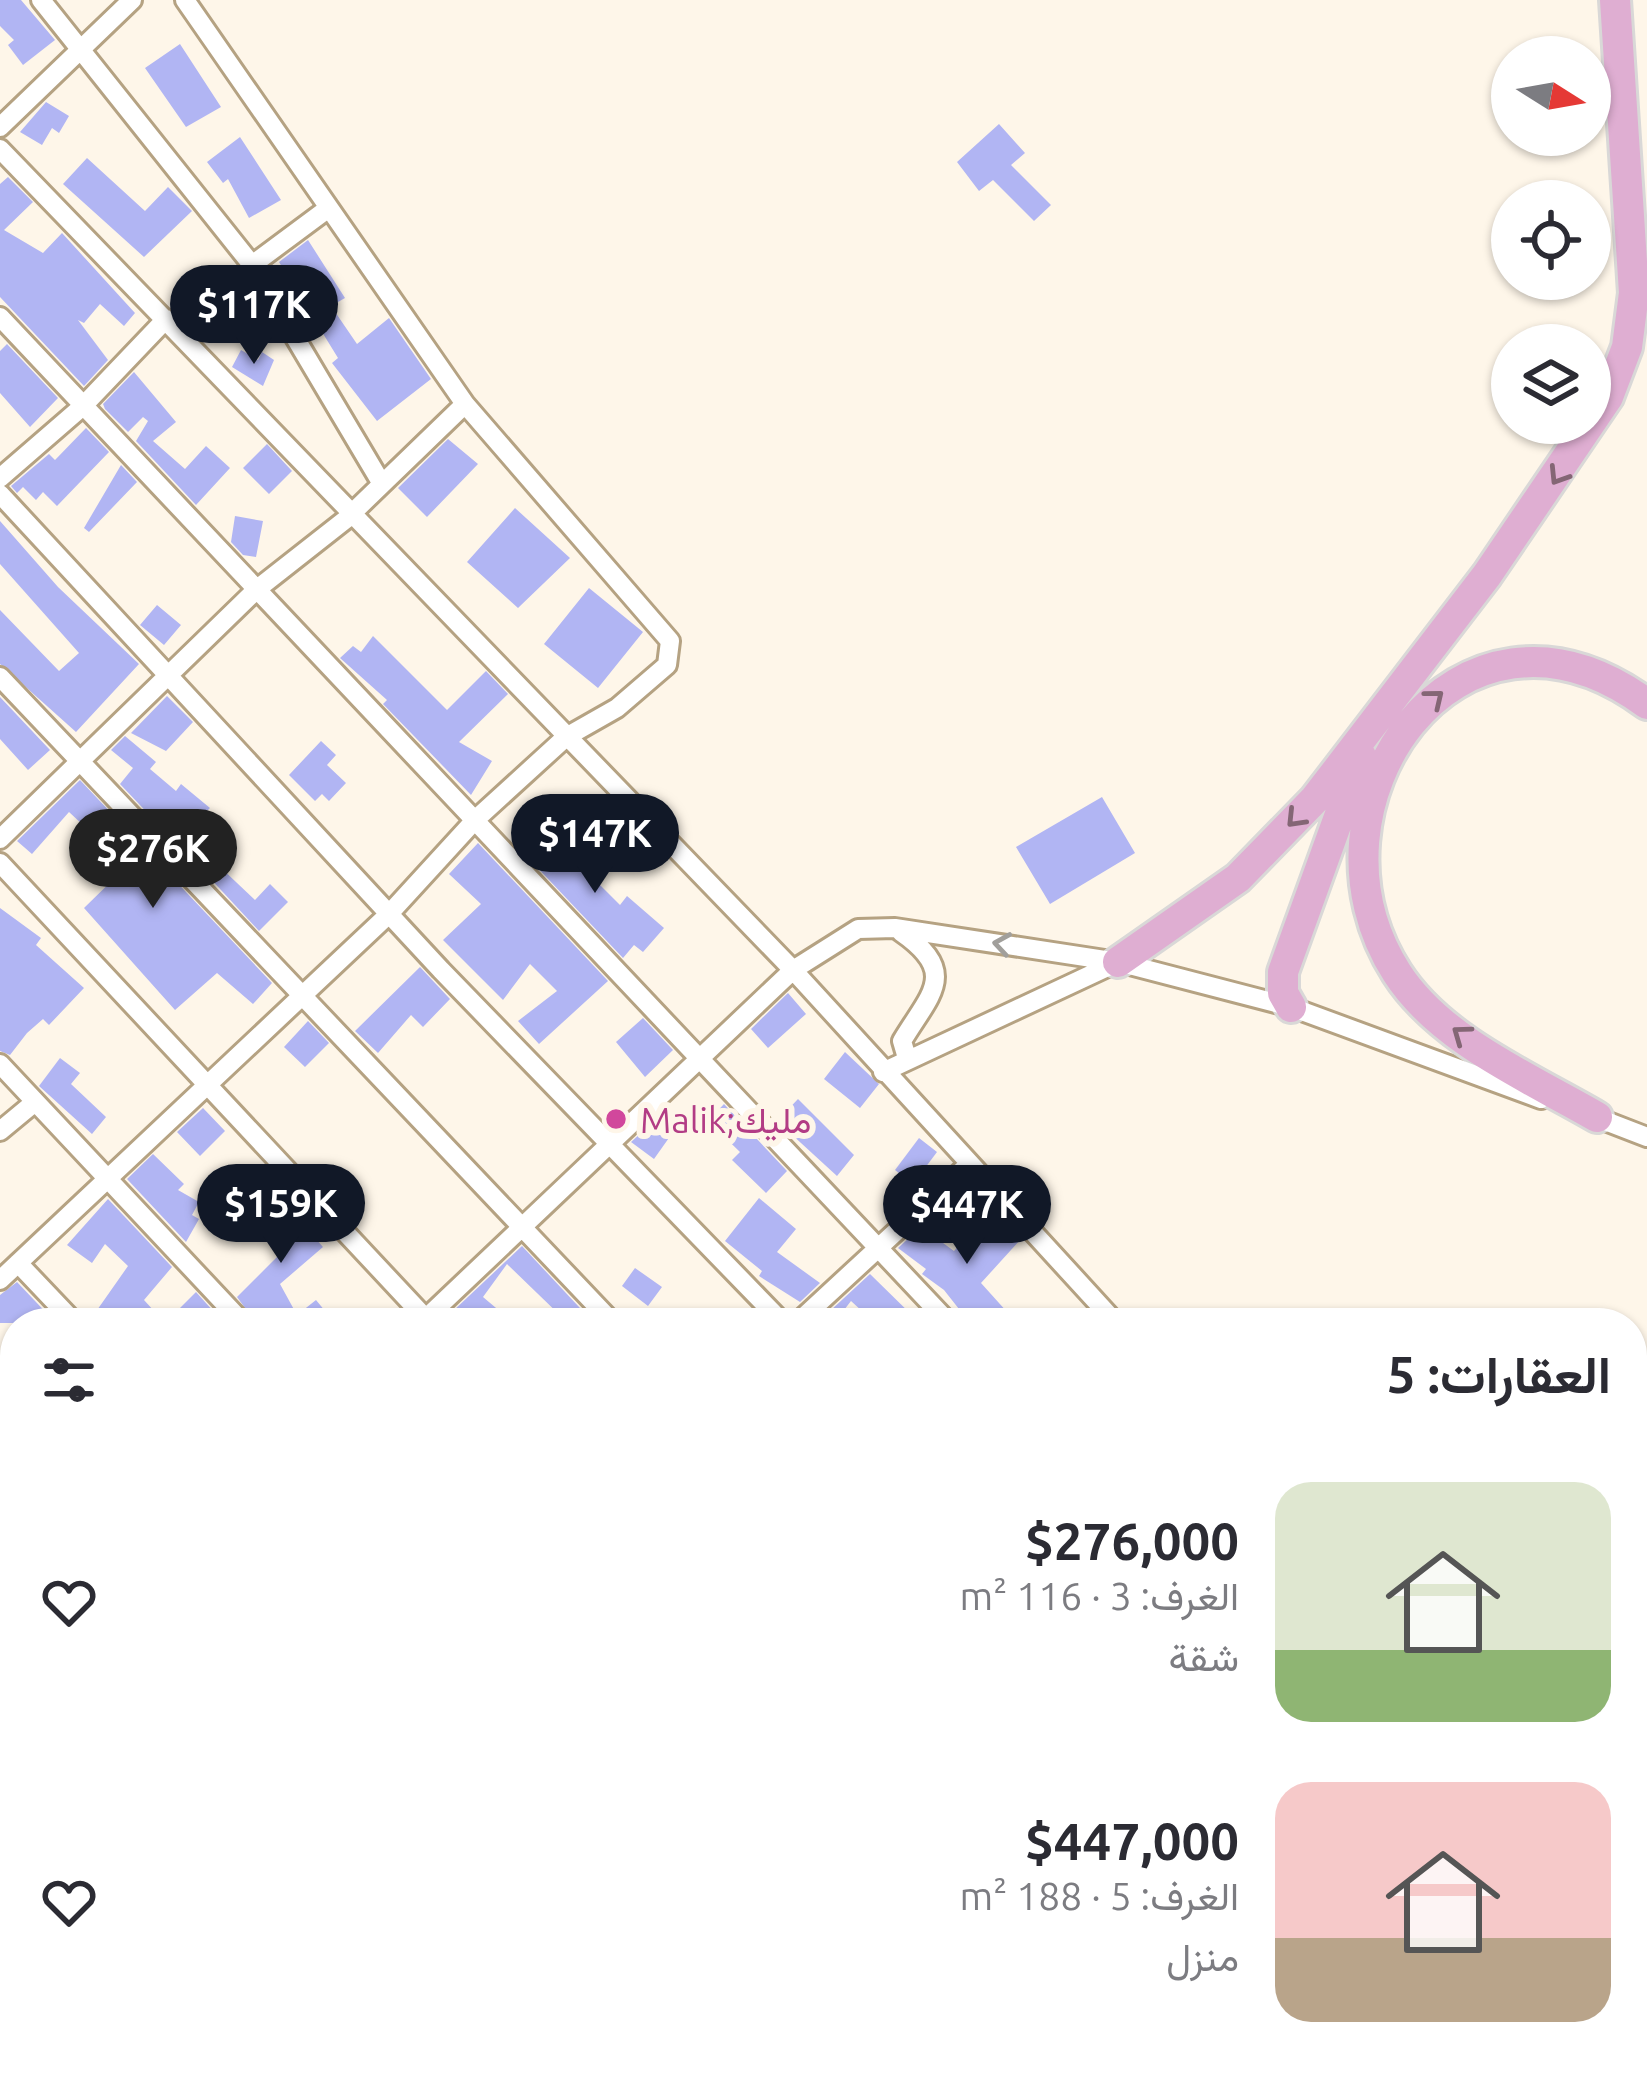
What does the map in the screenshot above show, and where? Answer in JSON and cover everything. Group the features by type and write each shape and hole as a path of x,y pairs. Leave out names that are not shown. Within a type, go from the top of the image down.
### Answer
{"highway":[{"path":"1118,962 1238,878 1369,734 1546,493 1608,397 1627,347 1634,293 1615,0"},
{"path":"1627,0 1647,214"},
{"path":"1597,1117 1428,1010 1396,972 1377,928 1366,871 1369,817 1389,753 1420,708 1460,678 1510,661 1587,669 1647,704"},
{"path":"1291,1007 1283,993 1283,972 1369,734"}],"street":[{"path":"41,0 252,265 382,484"},
{"path":"0,127 132,0"},
{"path":"0,1280 388,914 475,820 566,737 617,709 667,665 670,641 465,404 185,0"},
{"path":"0,149 794,970 1102,1308"},
{"path":"252,265 326,209"},
{"path":"0,317 935,1308"},
{"path":"0,478 83,406 166,319"},
{"path":"0,839 256,590 355,511 465,404"},
{"path":"0,494 388,914 768,1308"},
{"path":"0,677 599,1308"},
{"path":"0,863 412,1308"},
{"path":"439,1308 794,970 858,929 895,928 1118,962 1291,1007 1647,1137"},
{"path":"895,928 920,946 936,980 934,995 902,1041 907,1058"},
{"path":"883,1072 1118,962"},
{"path":"0,1064 229,1308"},
{"path":"0,1131 34,1102"},
{"path":"813,1308 968,1165"},
{"path":"18,1263 61,1308"}],"building":[{"path":"0,0 21,0 55,40 23,65 8,45 14,40 0,26"},
{"path":"180,44 221,107 186,127 145,68"},
{"path":"46,102 69,116 59,133 52,128 42,145 20,132"},
{"path":"999,124 1025,153 1011,165 1051,205 1034,221 993,180 979,191 957,162"},
{"path":"240,137 281,200 249,218 228,179 223,183 207,162"},
{"path":"87,158 145,211 168,187 192,211 144,257 63,184"},
{"path":"8,177 33,202 4,230 43,253 62,233 135,313 124,326 100,304 84,323 78,320 108,360 84,386 0,297 0,184"},
{"path":"308,240 345,298 331,306 357,344 389,318 431,379 377,421 332,363 338,358 279,262"},
{"path":"7,344 58,398 30,427 0,393 0,351"},
{"path":"241,350 258,360 262,352 274,360 263,386 232,367"},
{"path":"134,372 176,422 153,441 185,469 206,446 230,468 196,505 136,441 148,421 143,417 128,432 105,409 103,404"},
{"path":"86,428 109,452 57,506 43,492 36,500 23,487 17,493 11,486 49,454 55,460"},
{"path":"448,439 478,464 427,517 398,488"},
{"path":"267,444 292,471 269,494 243,468"},
{"path":"121,465 137,482 89,532 84,528"},
{"path":"515,508 570,558 518,608 467,562"},
{"path":"235,516 263,521 256,557 243,555 231,542"},
{"path":"0,521 58,587 139,664 76,732 0,664 0,610 59,671 79,653 0,564"},
{"path":"589,588 643,632 598,688 544,644"},
{"path":"157,605 181,625 164,645 140,625"},
{"path":"373,636 447,710 486,671 508,694 459,742 492,761 471,795 383,704 387,700 340,658 353,646 361,652"},
{"path":"167,696 193,722 166,751 131,733"},
{"path":"0,697 50,750 28,770 0,739"},
{"path":"125,736 156,762 150,769 176,791 181,784 210,808 175,842 120,784 133,768 111,750"},
{"path":"321,741 336,755 327,765 346,783 329,801 322,794 315,801 289,775"},
{"path":"80,780 272,983 253,1004 217,973 175,1010 84,908 127,866 69,812 32,854 17,841"},
{"path":"1102,797 1135,853 1050,904 1016,847"},
{"path":"564,827 588,848 581,857 591,866 586,871 620,905 627,896 664,928 643,952 634,945 623,958 532,862"},
{"path":"478,843 608,981 539,1044 518,1021 557,991 530,964 503,1000 443,940 481,904 449,874"},
{"path":"218,865 255,900 270,884 288,902 259,931 208,876"},
{"path":"0,908 41,938 36,945 84,988 49,1025 43,1019 27,1033 10,1055 0,1051"},
{"path":"420,967 450,999 423,1027 411,1015 378,1053 355,1031"},
{"path":"788,993 806,1014 768,1048 751,1029"},
{"path":"643,1018 673,1050 645,1077 616,1042"},
{"path":"308,1021 329,1043 305,1067 284,1047"},
{"path":"845,1052 879,1084 860,1108 824,1079"},
{"path":"60,1058 80,1073 71,1084 106,1117 92,1134 39,1086"},
{"path":"798,1099 854,1155 837,1176 777,1121"},
{"path":"724,1104 787,1171 766,1193 732,1160 740,1152 708,1121"},
{"path":"203,1108 225,1131 200,1156 177,1132"},
{"path":"653,1122 671,1135 654,1159 631,1142"},
{"path":"919,1138 937,1152 913,1184 895,1170"},
{"path":"153,1154 184,1184 178,1190 199,1202 192,1215 199,1219 186,1242 127,1179"},
{"path":"267,1184 323,1247 280,1284 293,1308 245,1308 237,1297 288,1246 248,1206"},
{"path":"759,1198 796,1229 777,1252 820,1283 800,1302 759,1276 762,1271 725,1241"},
{"path":"108,1199 172,1267 144,1300 151,1308 99,1308 128,1266 105,1244 92,1263 67,1245"},
{"path":"991,1210 1021,1239 981,1283 1004,1308 958,1308 922,1274 926,1269 898,1248 921,1227 954,1251"},
{"path":"522,1246 580,1308 552,1308 507,1264 483,1297 496,1308 456,1308"},
{"path":"635,1268 662,1287 648,1306 622,1286"},
{"path":"870,1274 905,1308 859,1308 851,1301 846,1308 833,1308"},
{"path":"17,1282 42,1308 0,1308 0,1295"},
{"path":"196,1292 210,1308 180,1308"}],"place":[{"name":"Malik;مليك","path":"616,1119"}]}
